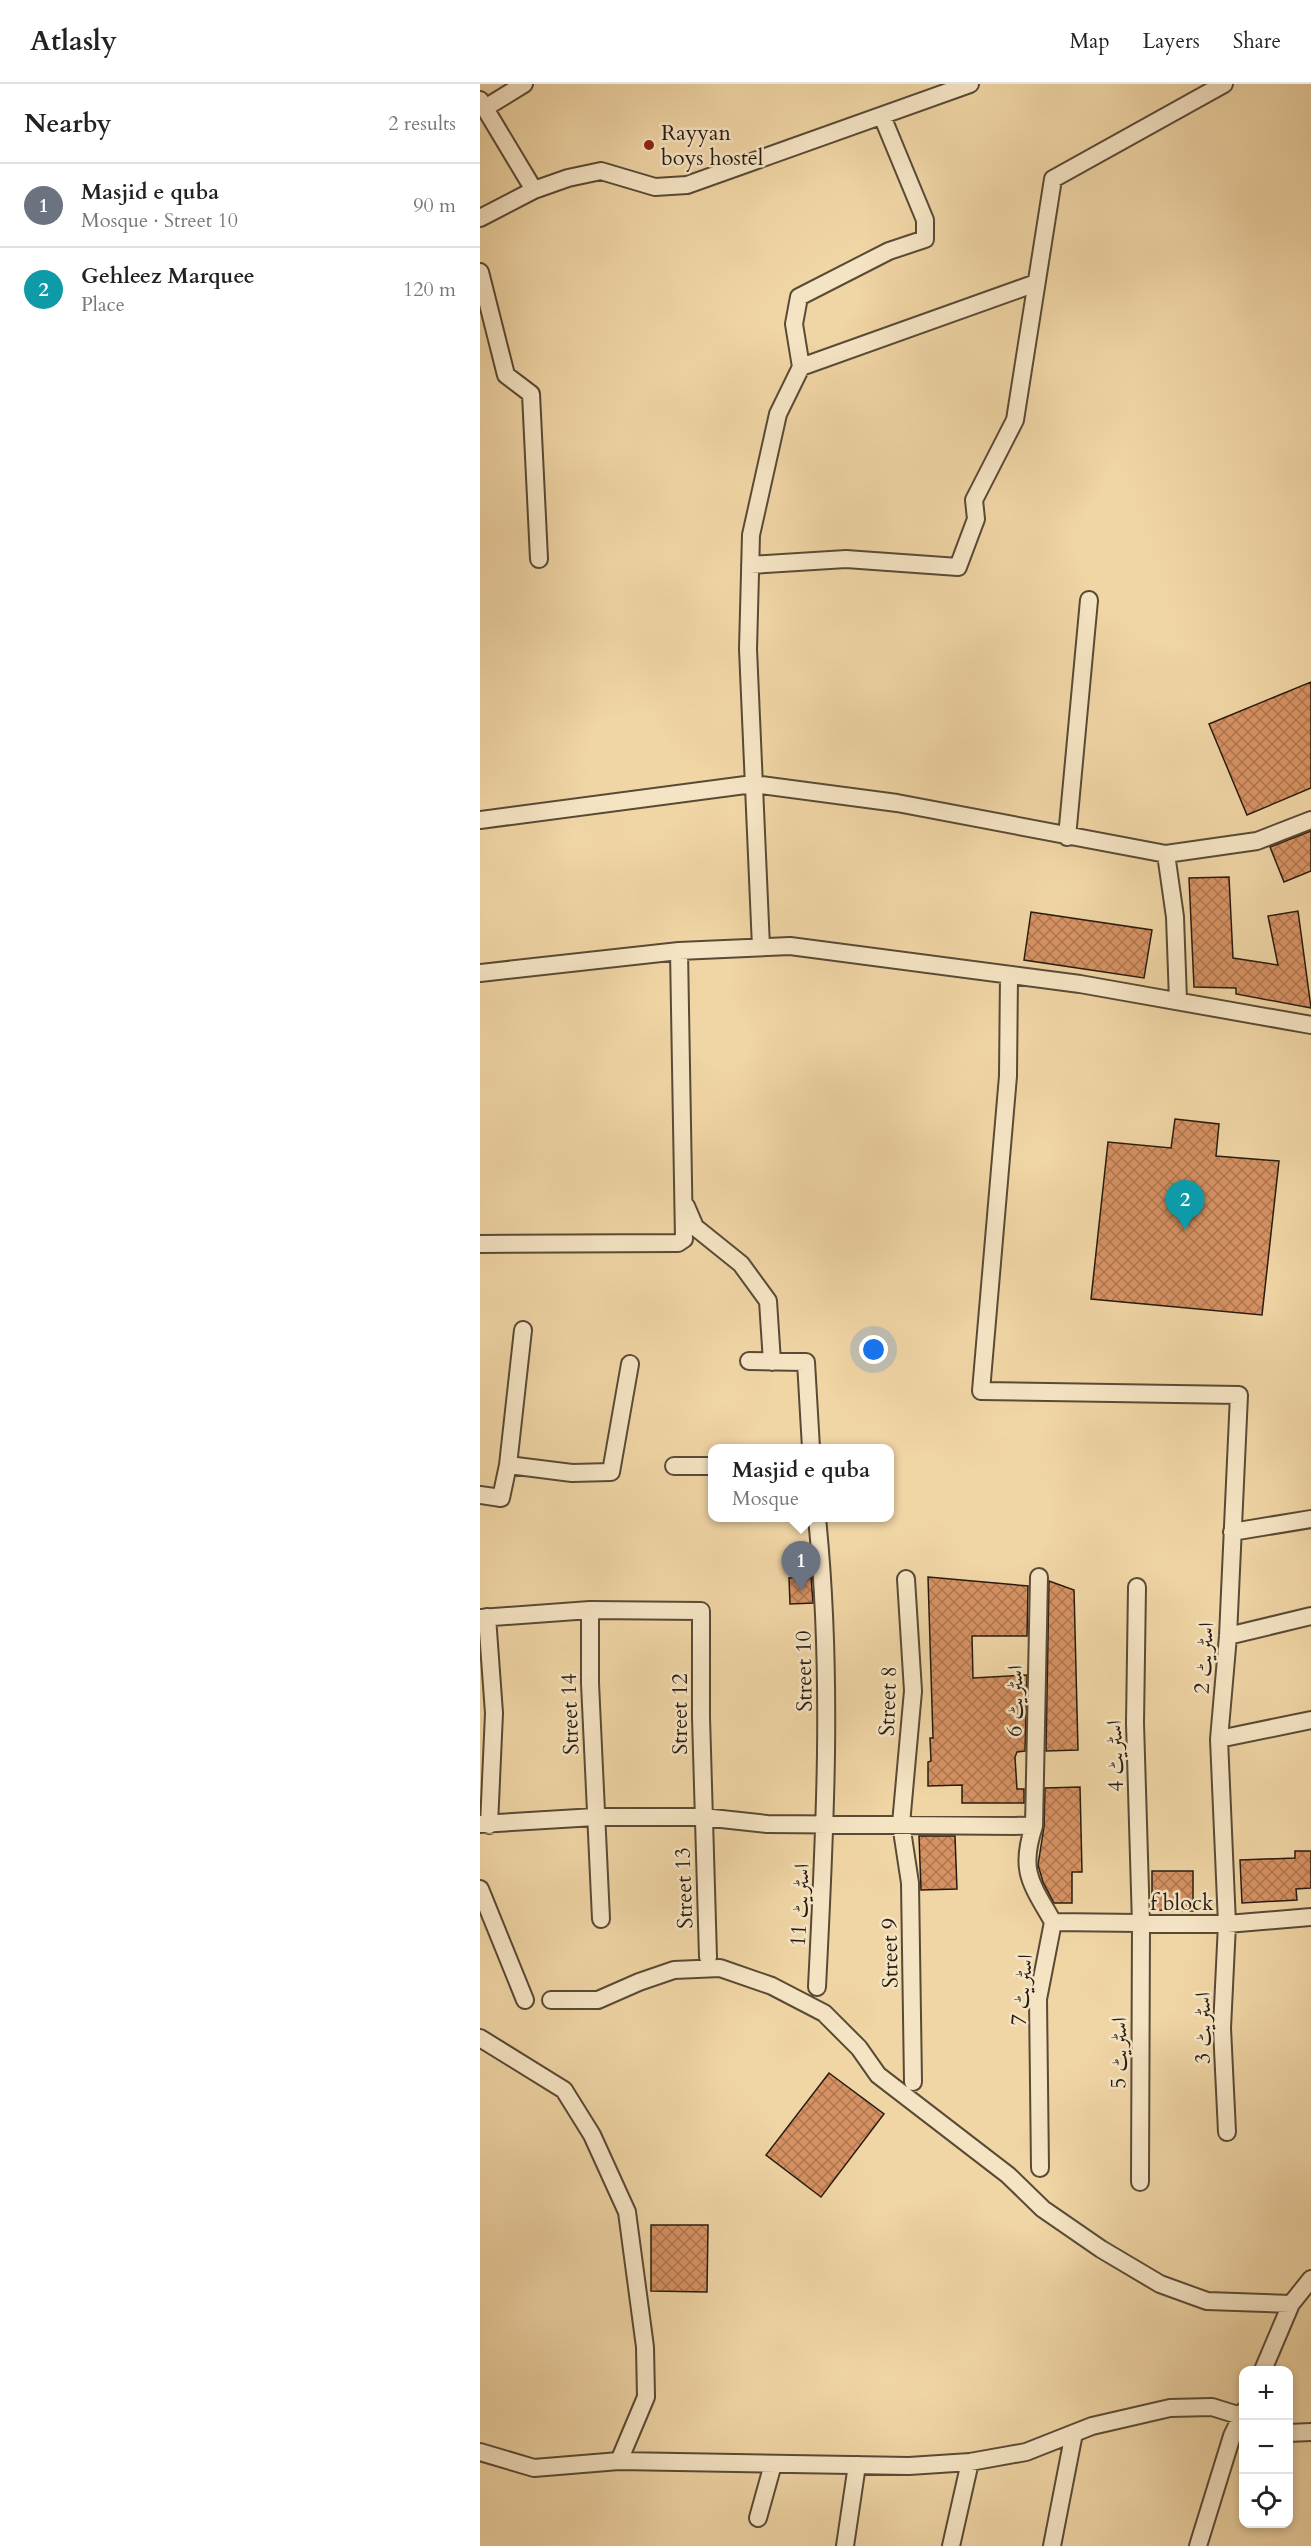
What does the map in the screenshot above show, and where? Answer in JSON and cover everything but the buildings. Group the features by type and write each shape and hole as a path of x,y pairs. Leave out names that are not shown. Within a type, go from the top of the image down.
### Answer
{"street":[{"path":"524,84 483,104 534,190"},
{"path":"480,218 534,190 568,178 600,171 655,188 687,184 970,84"},
{"path":"750,565 846,559 958,567 976,519 974,500 1015,420 1053,179 1224,84"},
{"path":"761,947 748,649 751,535 778,414 801,367 794,324 800,297 889,251 925,239 925,220 882,117"},
{"path":"480,272 506,375 531,394 539,559"},
{"path":"801,367 1036,283"},
{"path":"1067,837 1089,600"},
{"path":"480,820 753,784 897,803 1166,855 1257,841 1311,820"},
{"path":"1166,855 1175,917 1178,1000"},
{"path":"480,973 679,951 790,946 1178,1000 1311,1024"},
{"path":"480,1244 678,1243 684,1239 679,951"},
{"name":"اسٹریٹ 2","path":"1009,975 1008,1076 981,1391 1239,1395 1228,1636 1219,1739 1227,1924"},
{"path":"683,1200 695,1227 741,1264 768,1301 772,1362"},
{"path":"480,1495 501,1498 508,1465 523,1330"},
{"path":"749,1361 806,1362 811,1444"},
{"path":"508,1465 572,1473 611,1472 630,1364"},
{"path":"674,1466 708,1466"},
{"path":"1232,1532 1311,1519"},
{"name":"Street 10","path":"817,1522 823,1581 826,1689 825,1825"},
{"name":"اسٹریٹ 6","path":"1034,1826 1039,1577"},
{"name":"Street 8","path":"901,1824 913,1691 906,1579"},
{"name":"اسٹریٹ 4","path":"1137,1587 1135,1723 1142,1924"},
{"path":"590,1610 483,1617 494,1713 485,1825 595,1817 703,1817 767,1824 1034,1826 1026,1849 1028,1879 1053,1922"},
{"name":"Street 12","path":"590,1610 702,1611 703,1817"},
{"name":"Street 14","path":"590,1610 595,1817 601,1919"},
{"path":"1228,1636 1311,1616"},
{"path":"1219,1739 1311,1720"},
{"name":"Street 13","path":"703,1817 708,1957"},
{"name":"Street 9","path":"901,1824 910,1883 913,2082"},
{"name":"اسٹریٹ 11","path":"817,1987 825,1825"},
{"path":"480,1889 525,2000"},
{"name":"f block","path":"1053,1922 1227,1924 1311,1917"},
{"name":"اسٹریٹ 7","path":"1040,2168 1038,1999 1053,1922"},
{"name":"اسٹریٹ 5","path":"1140,2182 1142,1924"},
{"name":"اسٹریٹ 3","path":"1227,1924 1222,2028 1227,2132"},
{"path":"551,2001 597,2000 674,1970 720,1968 772,1986 824,2013 859,2048 878,2075 1008,2175 1043,2208 1101,2249 1160,2283 1207,2301 1291,2304"},
{"path":"480,2038 564,2090 592,2135 627,2212 645,2347 646,2397 619,2461"},
{"path":"1265,2366 1291,2304 1311,2279"},
{"path":"480,2452 534,2468 619,2461 857,2465 970,2462 1026,2452 1092,2426 1170,2408 1212,2407 1239,2413"},
{"path":"1198,2546 1238,2435 1241,2420"},
{"path":"1293,2433 1311,2432"},
{"path":"1052,2546 1074,2433"},
{"path":"951,2546 970,2462"},
{"path":"758,2518 773,2464"},
{"path":"845,2546 857,2465"}],"place":[{"name":"Rayyan boys hostel","path":"649,145"},
{"name":"Gehleez Marquee","path":"1185,1230"},
{"name":"Masjid e quba","path":"801,1591"}]}
